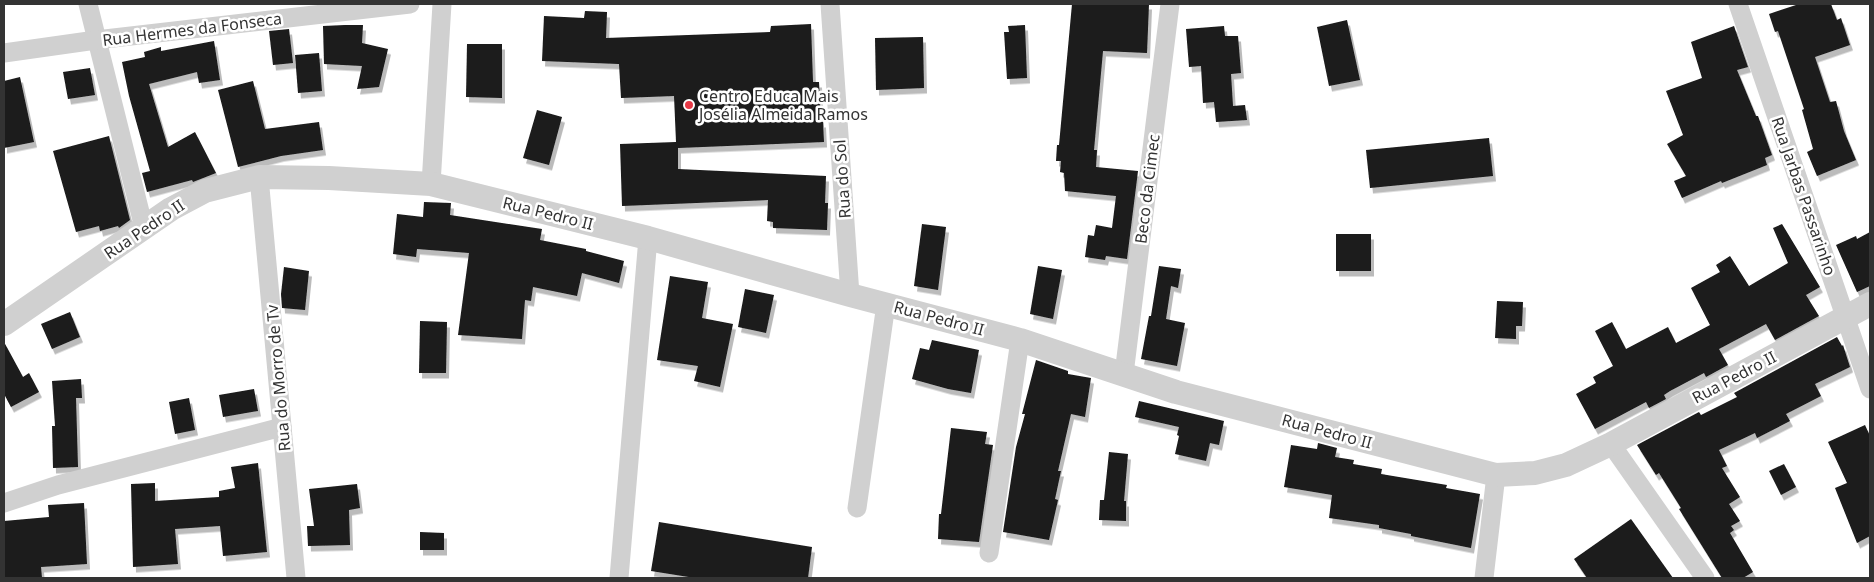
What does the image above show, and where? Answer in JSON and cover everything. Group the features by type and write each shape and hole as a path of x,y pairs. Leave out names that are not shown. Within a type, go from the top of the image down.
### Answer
{"street":[{"path":"88,4 144,228"},
{"name":"Rua Hermes da Fonseca","path":"4,53 96,40 410,4"},
{"path":"430,184 442,4"},
{"name":"Rua do Sol","path":"830,4 850,295"},
{"name":"Beco da Cimec","path":"1124,374 1170,4"},
{"name":"Rua Jarbas Passarinho","path":"1738,4 1870,389"},
{"name":"Rua Pedro II","path":"4,324 170,209 205,192 260,177 330,178 430,184 648,238 850,295 1020,340 1176,392 1496,475 1535,473 1566,465 1611,444 1870,304"},
{"name":"Rua do Morro de Tv","path":"260,177 296,578"},
{"path":"619,578 648,238"},
{"path":"857,508 886,304"},
{"path":"989,553 1020,340"},
{"path":"4,503 58,485 282,427"},
{"path":"1611,444 1705,578"},
{"path":"1484,578 1496,475"}],"building":[{"path":"1072,4 1149,4 1147,53 1103,51 1094,150 1097,150 1096,167 1138,171 1127,259 1106,256 1105,260 1085,257 1088,235 1094,236 1096,225 1112,228 1116,196 1065,191 1064,173 1060,172 1061,161 1056,161"},
{"path":"1799,4 1831,4 1837,20 1841,18 1850,45 1815,57 1830,102 1836,101 1844,131 1856,160 1817,176 1807,152 1813,149 1802,110 1804,109 1778,31 1775,32 1769,14"},
{"path":"585,11 607,12 606,38 770,32 771,26 811,24 813,82 819,82 824,142 678,148 678,169 826,176 827,230 773,228 773,222 767,221 768,200 622,206 620,144 676,142 674,96 621,98 619,64 542,61 544,16 584,18"},
{"path":"1347,20 1360,80 1329,86 1317,27"},
{"path":"363,25 362,43 388,49 379,87 357,89 362,66 324,64 323,26"},
{"path":"1025,25 1027,78 1007,79 1004,32 1009,32 1008,26"},
{"path":"1224,26 1225,36 1238,36 1241,73 1231,74 1233,106 1245,105 1247,120 1216,122 1214,102 1203,103 1201,66 1189,67 1186,29"},
{"path":"1734,26 1748,67 1737,70 1756,116 1758,116 1772,155 1765,158 1767,165 1722,183 1721,181 1682,198 1674,181 1686,176 1667,144 1683,135 1666,91 1702,78 1691,42"},
{"path":"289,29 293,63 273,65 269,31"},
{"path":"923,37 924,88 876,90 875,38"},
{"path":"214,41 220,80 199,83 197,72 149,84 168,147 195,132 216,173 193,182 192,180 147,192 142,173 150,171 129,96 122,62 145,57 144,52 161,47 161,51"},
{"path":"467,44 502,44 502,98 466,97"},
{"path":"319,53 322,91 298,93 295,55"},
{"path":"90,68 95,95 68,99 63,72"},
{"path":"20,77 34,142 4,148 4,81"},
{"path":"253,81 265,129 319,122 323,150 281,156 238,167 218,90"},
{"path":"537,110 562,117 549,165 523,158"},
{"path":"109,136 130,220 119,228 118,226 100,231 99,226 76,232 53,151"},
{"path":"1489,138 1493,176 1370,188 1366,150"},
{"path":"424,202 451,203 450,215 542,229 540,240 586,249 586,251 624,261 619,283 582,273 577,296 533,287 531,301 525,300 522,339 458,335 469,253 417,249 416,257 393,254 397,214 423,217"},
{"path":"922,224 946,227 938,290 914,286"},
{"path":"1782,224 1820,287 1806,295 1819,316 1775,340 1766,324 1719,349 1728,365 1706,377 1704,373 1670,391 1664,395 1666,399 1649,408 1646,402 1595,429 1576,394 1596,383 1593,377 1613,366 1595,331 1612,322 1626,349 1668,327 1676,343 1710,325 1691,288 1720,272 1716,265 1730,256 1749,286 1788,263 1773,228"},
{"path":"1870,232 1870,286 1857,292 1836,245 1856,236 1857,239"},
{"path":"1336,234 1371,234 1371,271 1336,271"},
{"path":"1038,266 1062,270 1053,319 1030,314"},
{"path":"1159,266 1181,269 1178,288 1171,286 1166,319 1185,323 1177,366 1141,359 1149,316 1151,316"},
{"path":"284,267 309,271 305,310 282,308 281,294"},
{"path":"670,276 708,282 702,318 733,324 720,387 694,381 698,366 657,360"},
{"path":"745,289 774,295 766,333 738,327"},
{"path":"1497,301 1523,302 1522,326 1516,326 1516,339 1495,338"},
{"path":"70,312 80,337 52,349 41,324"},
{"path":"420,321 447,322 446,373 419,373"},
{"path":"1837,337 1843,345 1850,367 1815,384 1821,396 1786,414 1790,421 1757,438 1755,433 1719,450 1727,466 1722,468 1740,497 1729,504 1740,521 1731,526 1734,530 1730,533 1753,572 1743,578 1722,578 1659,473 1656,475 1637,445 1699,412 1701,415 1737,397 1734,393"},
{"path":"932,340 979,350 971,393 912,379 920,348 929,350"},
{"path":"4,342 23,377 29,373 39,392 11,407 4,394"},
{"path":"1036,360 1068,371 1068,374 1091,378 1085,417 1071,414 1058,471 1061,471 1055,499 1058,500 1049,540 1003,532 1016,447 1025,414 1022,414"},
{"path":"81,379 82,398 76,398 78,467 53,468 52,426 55,426 52,381"},
{"path":"254,389 258,411 223,417 219,395"},
{"path":"189,398 195,430 175,434 169,402"},
{"path":"1139,401 1224,421 1219,445 1210,443 1206,461 1175,454 1179,427 1135,417"},
{"path":"1865,425 1870,436 1870,536 1857,543 1835,488 1847,483 1828,442"},
{"path":"951,428 987,432 985,444 993,445 979,542 938,539 939,514 941,514"},
{"path":"1318,443 1337,448 1335,457 1354,460 1353,464 1382,469 1381,474 1447,485 1446,488 1480,494 1471,548 1379,528 1379,525 1329,518 1332,495 1284,487 1291,445 1317,449"},
{"path":"1109,452 1128,454 1124,501 1126,501 1126,521 1099,520 1100,500 1104,500"},
{"path":"258,463 267,552 223,556 220,526 175,529 178,564 133,567 131,484 155,483 155,501 219,497 219,491 235,488 231,467"},
{"path":"1784,464 1796,487 1781,495 1769,471"},
{"path":"357,484 360,508 349,510 350,545 308,546 307,526 314,526 309,489"},
{"path":"84,503 87,564 41,567 42,578 4,578 4,521 49,517 48,505"},
{"path":"1631,519 1673,578 1587,578 1574,559"},
{"path":"659,522 812,547 808,578 695,578 651,571"},
{"path":"420,532 444,533 444,550 420,550"}],"place":[{"name":"Centro Educa Mais Josélia Almeida Ramos","path":"689,105"}]}
